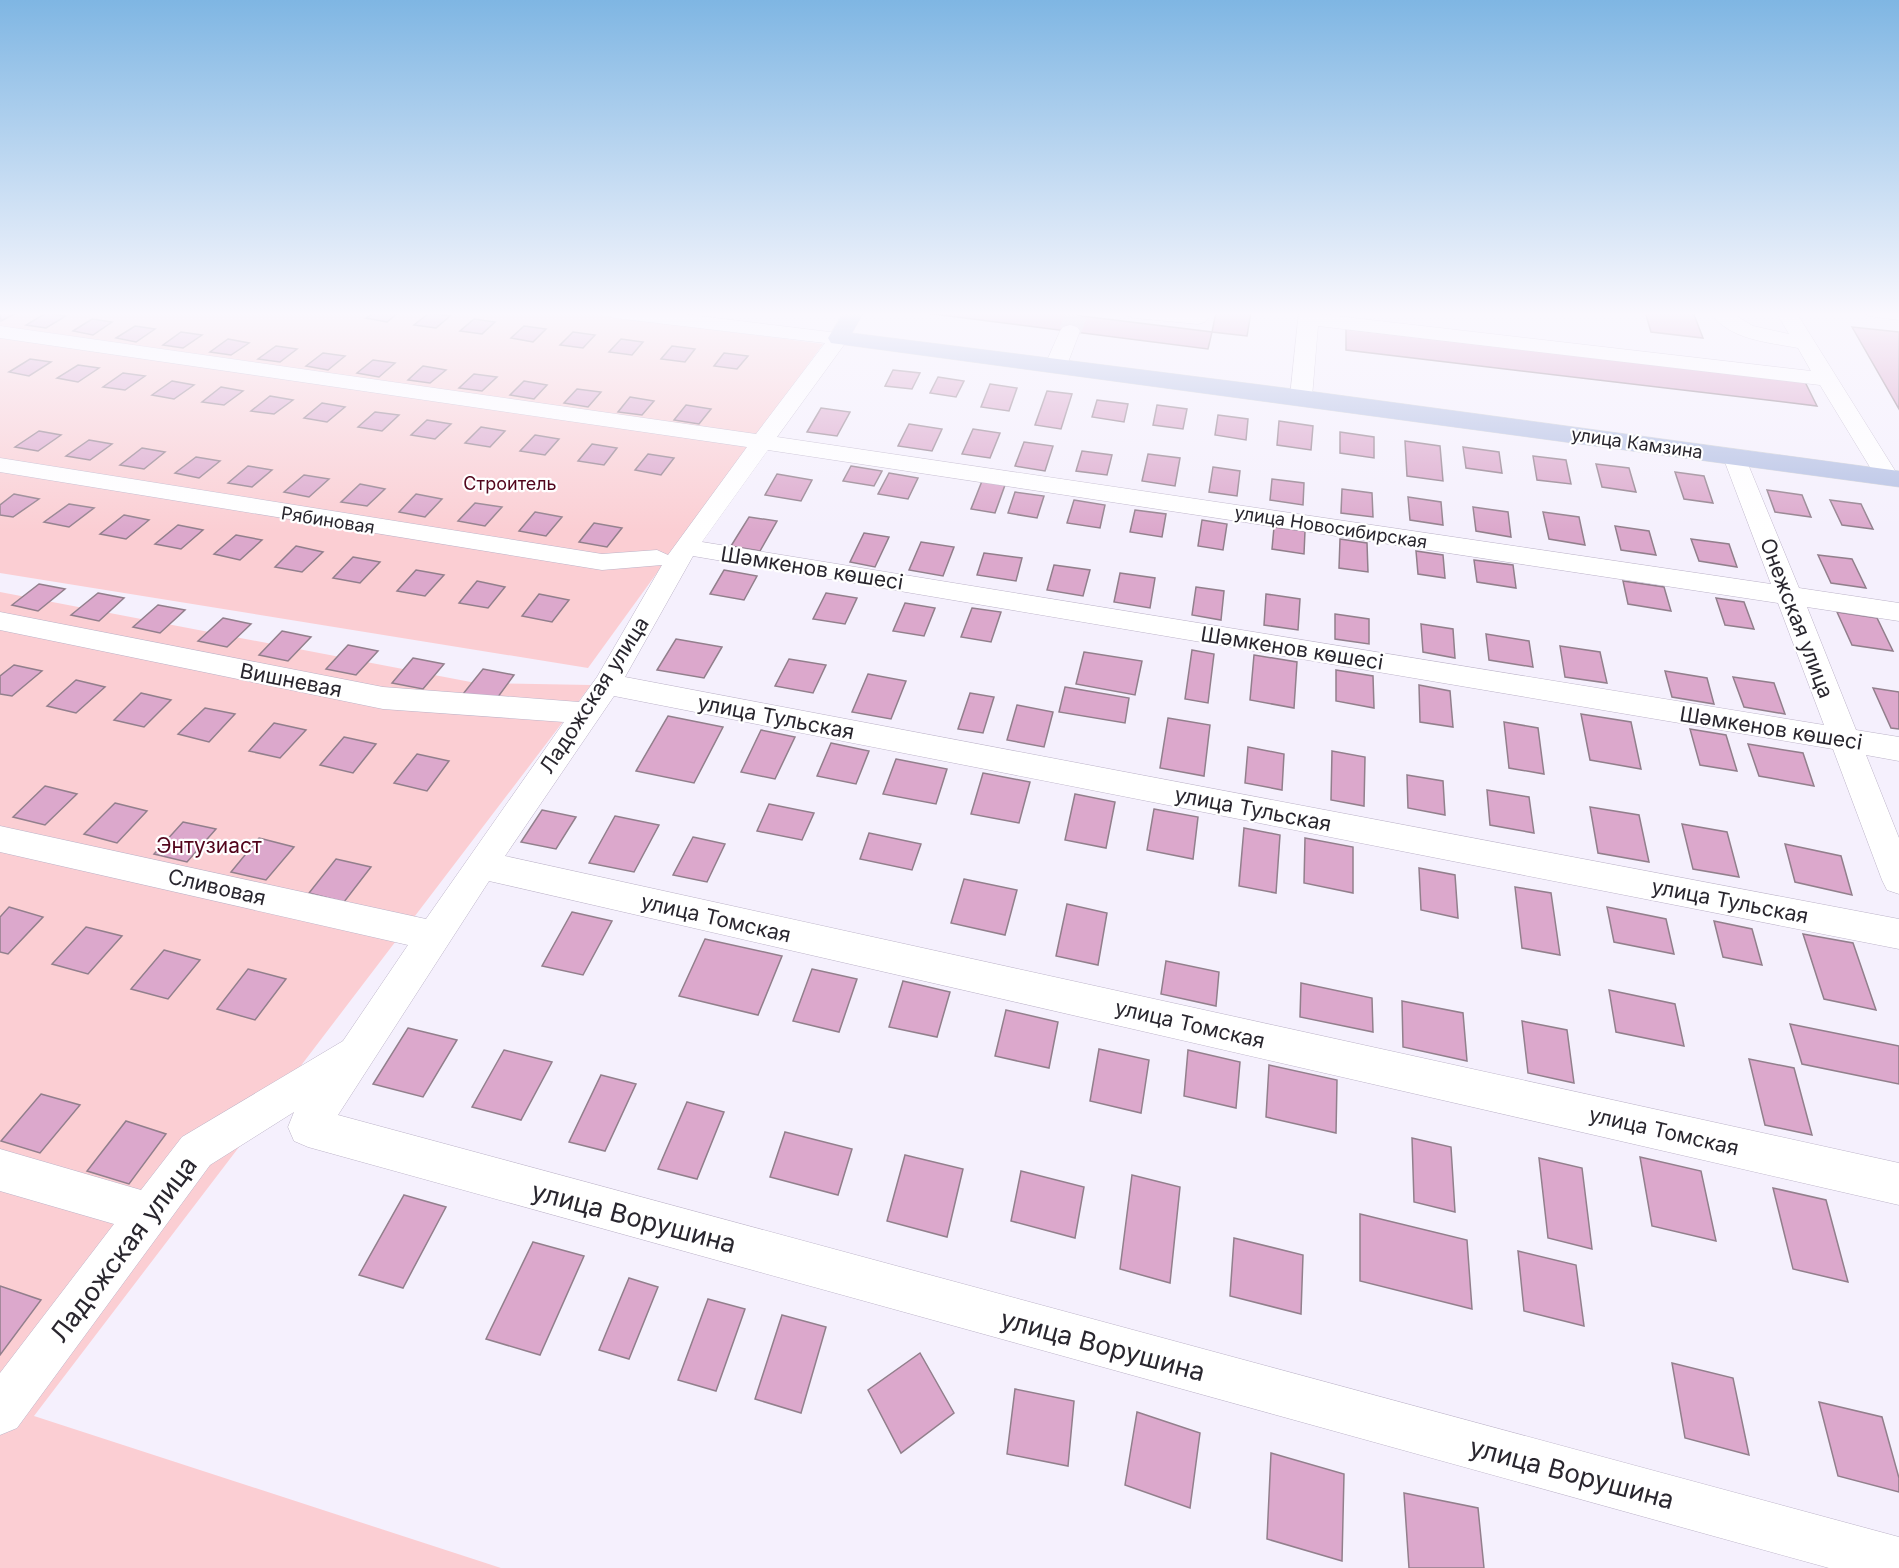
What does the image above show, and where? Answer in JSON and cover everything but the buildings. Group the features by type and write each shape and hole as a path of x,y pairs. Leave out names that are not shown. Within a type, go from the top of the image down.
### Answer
{"main road":[{"name":"улица Камзина","path":"1210,385 1893,478"}],"street":[{"name":"улица Новосибирская","path":"368,385 1899,612"},
{"name":"Ладожская улица","path":"308,1127 481,865 607,684 685,547 762,442 800,385"},
{"path":"1301,397 1302,385"},
{"path":"1832,385 1893,478"},
{"name":"Онежская улица","path":"1735,457 1899,880"},
{"name":"Рябиновая","path":"0,465 602,562 657,558"},
{"name":"Шәмкенов көшесі","path":"685,547 1899,749"},
{"name":"Вишневая","path":"0,621 383,698 586,713"},
{"name":"улица Тульская","path":"607,684 1899,934"},
{"name":"Сливовая","path":"0,839 434,936"},
{"name":"улица Томская","path":"481,865 1899,1184"},
{"name":"Ладожская улица","path":"0,1411 196,1151 358,1051"},
{"name":"улица Ворушина","path":"308,1127 1899,1562"},
{"path":"0,1170 149,1213"}],"green space":[{"name":"Строитель","path":"0,385 793,385 588,668 0,573"},
{"name":"Энтузиаст","path":"0,592 476,683 591,685 34,1416 501,1568 0,1568"}]}
